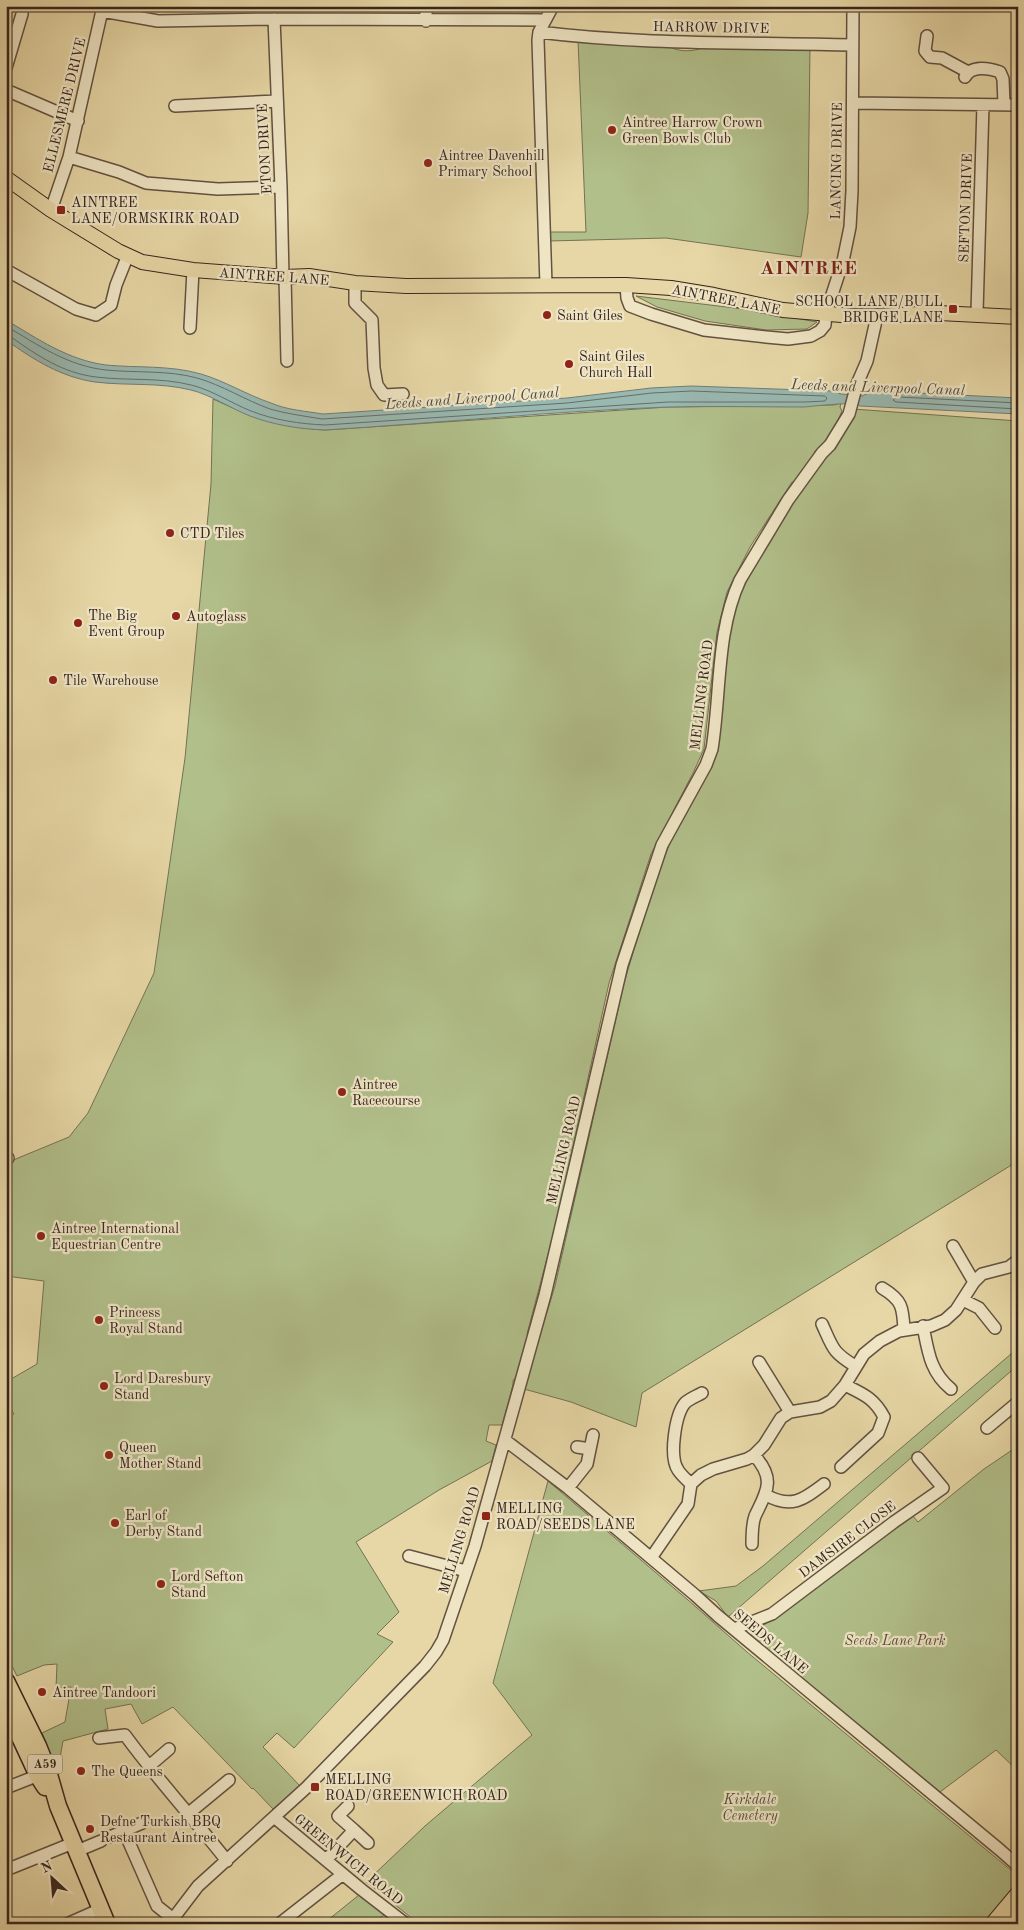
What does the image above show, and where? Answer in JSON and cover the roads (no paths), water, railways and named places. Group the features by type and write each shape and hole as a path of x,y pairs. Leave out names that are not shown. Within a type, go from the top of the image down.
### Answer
{"highway":[{"name":"A59","path":"6,1681 16,1727"},
{"name":"A59","path":"6,1708 43,1773 104,1916"}],"main road":[{"name":"AINTREE LANE","path":"6,178 51,210 106,244 142,262 156,265 284,277 309,276 356,283 443,287 626,285 671,288 784,310 877,316 977,313 1018,317"},
{"path":"992,1924 1018,1893"},
{"path":"1010,1924 1018,1914"}],"street":[{"path":"426,6 426,21"},
{"path":"546,285 538,95 538,40 539,32 553,6"},
{"name":"LANCING DRIVE","path":"826,313 843,262 850,227 852,191 853,6"},
{"path":"103,9 158,21 274,19 545,20"},
{"name":"ELLESMERE DRIVE","path":"51,210 69,157 103,9"},
{"path":"6,68 22,14"},
{"name":"ETON DRIVE","path":"274,19 287,361"},
{"name":"HARROW DRIVE","path":"539,32 584,38 696,43 852,45"},
{"path":"926,36 926,51 930,57 942,58 966,74 974,69 1000,72 1003,79 1004,104"},
{"path":"6,90 78,121"},
{"path":"175,106 277,101"},
{"path":"853,103 1018,105"},
{"name":"SEFTON DRIVE","path":"977,313 984,104"},
{"path":"69,157 119,172 146,183 218,189 281,187"},
{"path":"6,270 76,309 96,315 111,304 116,285 128,255"},
{"path":"190,328 194,270"},
{"path":"356,283 355,303 372,320 374,368 377,385 384,395 403,394"},
{"name":"AINTREE LANE","path":"626,285 630,306 704,330 788,339 812,336 825,325 826,313"},
{"name":"MELLING ROAD","path":"171,1921 198,1886 306,1788 436,1652 443,1640 466,1572 505,1440 554,1258 622,965 662,845 706,765 712,749 724,635 733,594 788,500 822,453 830,445 851,409 856,389 867,361 877,316"},
{"path":"953,1246 974,1282"},
{"path":"651,1558 688,1504 691,1484 701,1475 754,1455 764,1445 781,1418 790,1412 820,1407 831,1401 845,1385 864,1354 880,1341 904,1330 931,1326 944,1320 956,1310 974,1282 982,1274 1009,1267 1018,1260"},
{"path":"882,1288 895,1296 899,1302 903,1313 904,1330"},
{"path":"963,1300 979,1308 995,1328"},
{"path":"822,1324 830,1346 842,1358 855,1366"},
{"path":"923,1326 930,1360 940,1380 951,1389"},
{"path":"759,1362 790,1412"},
{"path":"841,1467 878,1433 884,1417 878,1405 865,1395 845,1385"},
{"path":"691,1484 678,1470 674,1461 673,1450 677,1422 685,1403 702,1393"},
{"path":"987,1428 1018,1402"},
{"path":"568,1488 587,1464 593,1435"},
{"name":"SEEDS LANE","path":"505,1440 568,1488 1018,1866"},
{"path":"577,1447 590,1449"},
{"path":"752,1544 755,1517 766,1495 768,1485 761,1463 754,1455"},
{"name":"DAMSIRE CLOSE","path":"734,1629 772,1614 894,1522 943,1488 918,1458"},
{"path":"766,1495 780,1502 794,1502 806,1498 824,1484"},
{"path":"409,1556 466,1572"},
{"path":"99,1738 125,1735 148,1767 189,1813 227,1861"},
{"path":"148,1767 169,1749"},
{"path":"6,1788 43,1773"},
{"path":"189,1813 229,1780"},
{"path":"348,1806 338,1816 368,1843"},
{"name":"GREENWICH ROAD","path":"274,1817 406,1924"},
{"path":"6,1870 75,1847 106,1839 142,1823"},
{"path":"326,1860 354,1830"},
{"path":"124,1831 157,1906 171,1921"},
{"path":"279,1924 343,1874"},
{"path":"67,1924 104,1916"}],"water":[{"path":"6,320 54,348 79,359 106,365 189,371 210,377 277,405 323,414 567,398 651,388 691,386 832,391 862,396 871,392 899,392 1018,398 1018,414 850,404 804,407 668,407 582,411 325,430 306,429 259,419 191,390 167,386 95,382 59,372 6,340"}],"place":[{"name":"Aintree Harrow Crown Green Bowls Club","path":"612,130"},
{"name":"Aintree Davenhill Primary School","path":"428,163"},
{"name":"AINTREE LANE/ORMSKIRK ROAD","path":"61,210"},
{"name":"SCHOOL LANE/BULL BRIDGE LANE","path":"953,309"},
{"name":"Saint Giles","path":"547,315"},
{"name":"Saint Giles Church Hall","path":"569,364"},
{"name":"CTD Tiles","path":"170,533"},
{"name":"Autoglass","path":"176,616"},
{"name":"The Big Event Group","path":"78,623"},
{"name":"Tile Warehouse","path":"53,680"},
{"name":"Aintree Racecourse","path":"342,1092"},
{"name":"Aintree International Equestrian Centre","path":"41,1236"},
{"name":"Princess Royal Stand","path":"99,1320"},
{"name":"Lord Daresbury Stand","path":"104,1386"},
{"name":"Queen Mother Stand","path":"109,1455"},
{"name":"MELLING ROAD/SEEDS LANE","path":"486,1516"},
{"name":"Earl of Derby Stand","path":"115,1523"},
{"name":"Lord Sefton Stand","path":"161,1584"},
{"name":"Aintree Tandoori","path":"42,1692"},
{"name":"The Queens","path":"81,1771"},
{"name":"MELLING ROAD/GREENWICH ROAD","path":"315,1787"},
{"name":"Defne Turkish BBQ Restaurant Aintree","path":"90,1829"}],"district":[{"name":"AINTREE","path":"809,267"}],"water label":[{"name":"Leeds and Liverpool Canal","path":"878,387"},
{"name":"Leeds and Liverpool Canal","path":"472,398"}],"park label":[{"name":"Seeds Lane Park","path":"895,1640"},
{"name":"Kirkdale Cemetery","path":"750,1808"}]}
